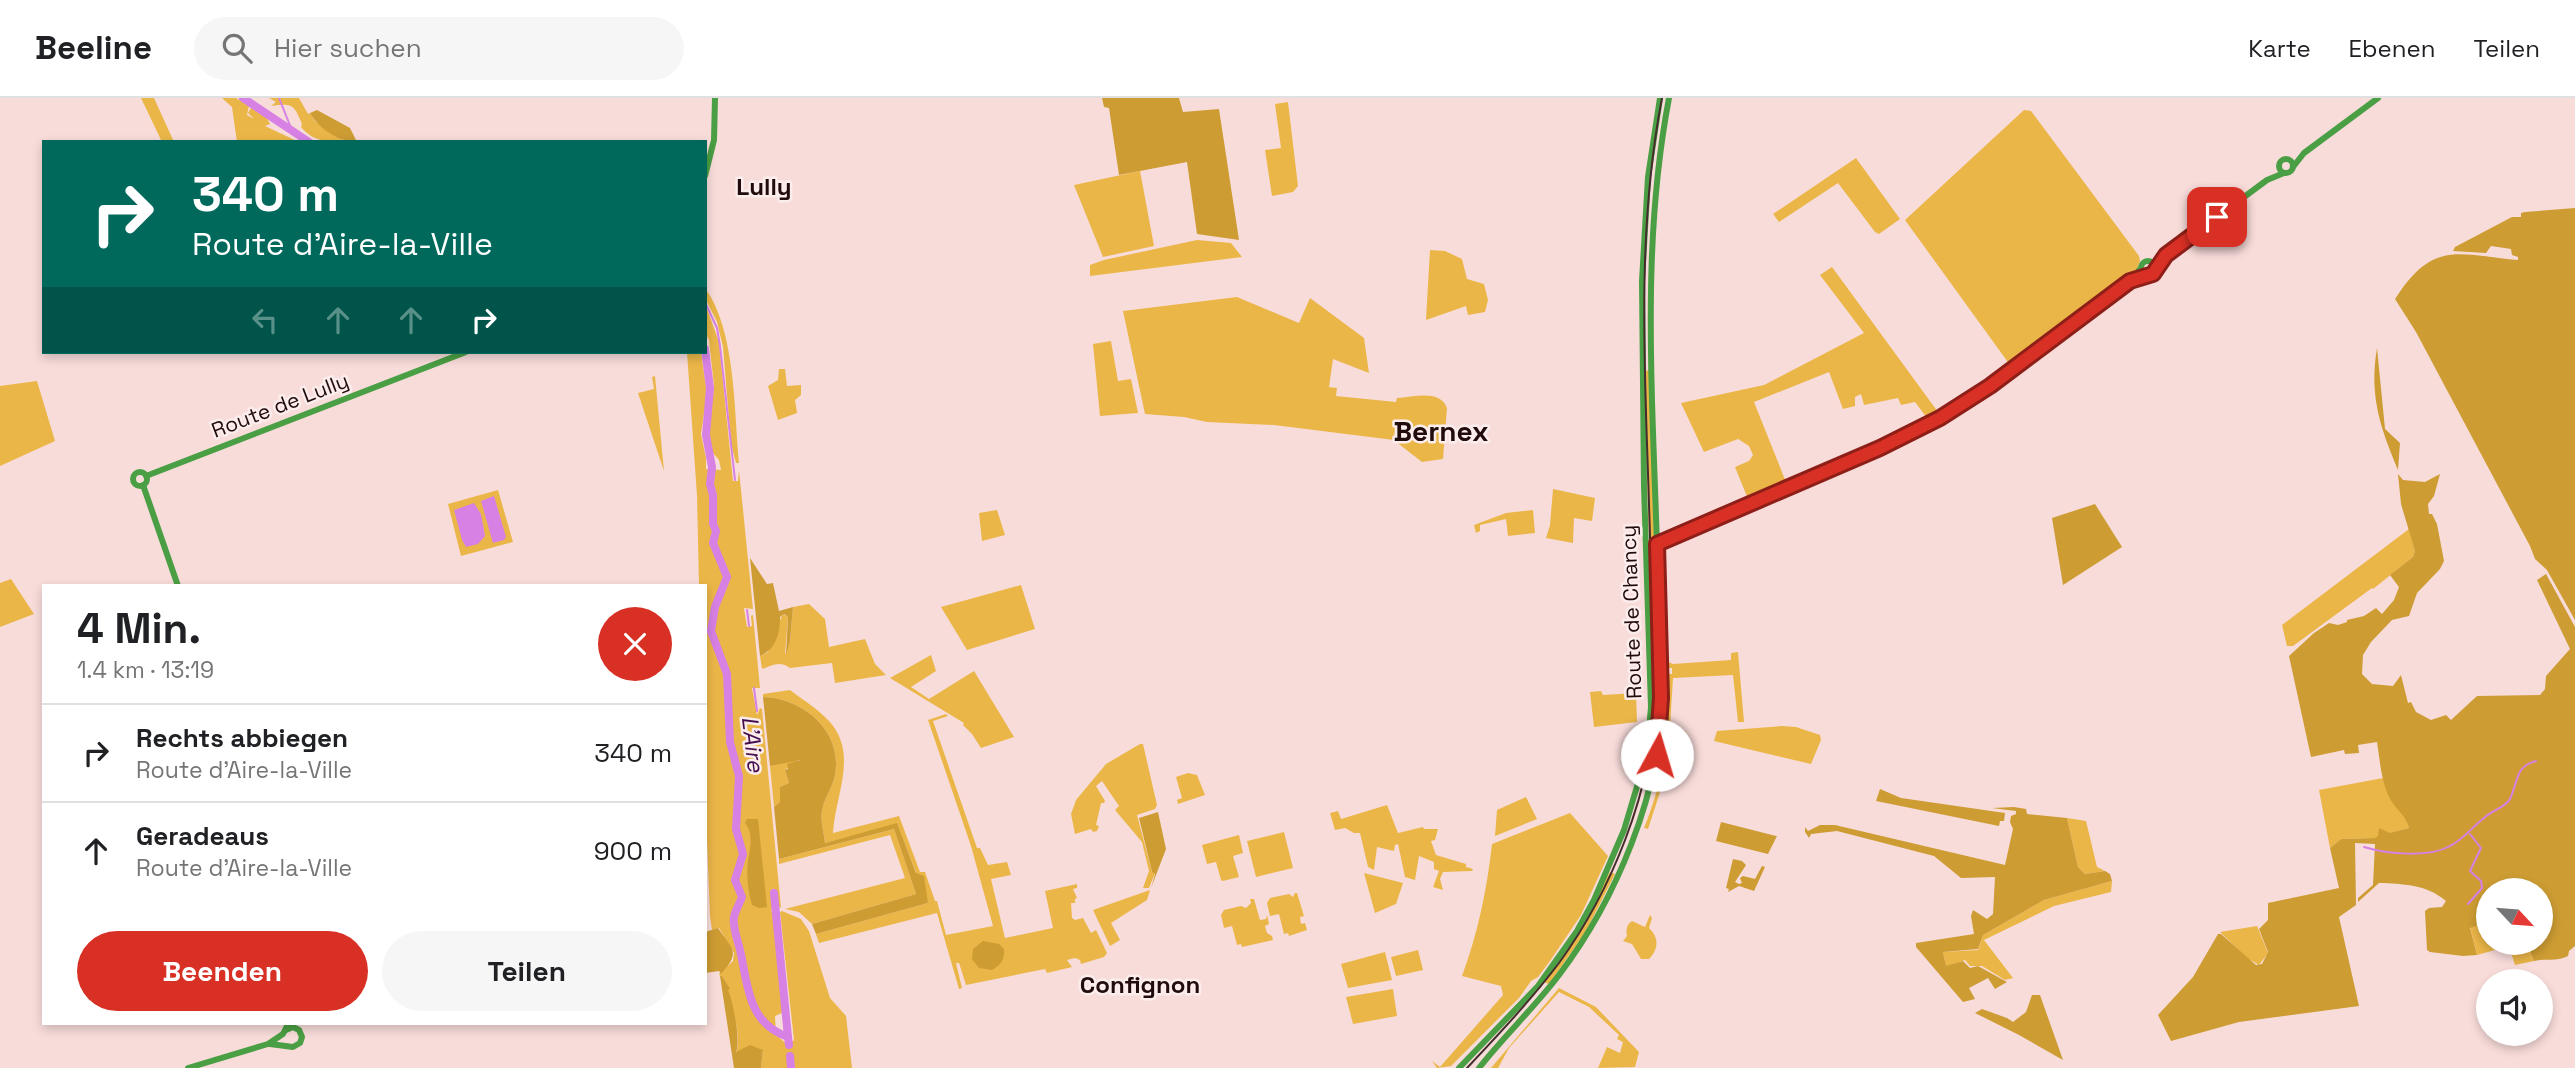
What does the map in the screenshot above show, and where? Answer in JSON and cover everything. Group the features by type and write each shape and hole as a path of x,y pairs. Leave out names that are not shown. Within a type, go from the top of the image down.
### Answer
{"main road":[{"path":"707,155 713,98"},
{"path":"707,168 714,140 713,98"},
{"name":"Route de Chancy","path":"1459,1068 1534,990 1565,950 1594,900 1628,821 1645,764 1650,732 1651,692 1642,345 1643,260 1648,177 1660,98"},
{"name":"Route de Chancy","path":"1479,1068 1551,985 1581,944 1617,876 1640,816 1656,762 1661,723 1651,363 1651,262 1658,169 1669,98"},
{"path":"2130,281 2153,274 2166,255 2267,180 2291,172 2304,153 2378,98"},
{"path":"2267,180 2281,160 2304,153"},
{"path":"2287,159 2293,167"},
{"path":"2278,165 2284,173"},
{"path":"1646,548 1866,454 1940,418 1990,386 2130,281 2144,261 2166,255"},
{"path":"2150,260 2156,268"},
{"path":"2141,268 2146,275"},
{"name":"Route de Lully","path":"146,476 461,354"},
{"path":"140,472 146,476 143,485 136,485 133,477 140,472"},
{"path":"143,485 177,584"},
{"path":"188,1068 268,1044 286,1044 292,1047 300,1043 302,1037 298,1027 293,1027 286,1029 268,1044"},
{"path":"286,1029 286,1044"}],"shaded area":[{"path":"141,98 154,98 173,140 161,140"},
{"path":"222,98 236,98 249,106 247,115 254,119 248,113 252,106 266,116 270,124 265,126 295,140 237,140 232,107"},
{"path":"269,98 299,98 315,121 343,140 323,140 311,136 301,127 297,112 291,106 271,106 276,102"},
{"path":"1102,98 1179,98 1183,112 1219,109 1239,240 1197,234 1187,162 1119,175 1109,108 1104,107"},
{"path":"1288,102 1298,186 1293,192 1272,196 1265,150 1281,148 1275,104"},
{"path":"317,110 350,128 356,140 337,137 324,129 310,113"},
{"path":"2024,110 2031,111 2139,256 2140,261 2136,271 2010,365 1905,220"},
{"path":"1856,158 1900,219 1879,234 1838,183 1779,222 1773,214"},
{"path":"1140,171 1154,246 1103,257 1074,185"},
{"path":"2575,208 2575,620 2547,570 2535,559 2416,332 2395,299 2409,280 2434,259 2462,254 2518,260 2518,257 2512,255 2511,249 2491,246 2486,253 2453,251 2455,247 2512,217 2521,217 2521,213"},
{"path":"1197,240 1231,243 1242,257 1090,276 1090,265 1104,260"},
{"path":"1430,250 1445,251 1462,259 1467,279 1484,284 1488,300 1485,312 1468,315 1466,306 1426,320"},
{"path":"1832,267 1938,412 1927,418 1915,402 1901,405 1898,398 1864,405 1861,394 1855,397 1855,406 1843,409 1829,372 1754,402 1786,482 1748,499 1735,467 1749,461 1753,455 1749,446 1738,439 1704,452 1681,403 1764,385 1864,333 1820,275"},
{"path":"707,291 723,326 728,348 739,463 736,463 731,444 723,347 717,322 707,302"},
{"path":"1237,297 1299,323 1310,298 1364,338 1369,373 1333,359 1329,387 1337,388 1336,396 1396,402 1397,398 1418,396 1439,398 1447,408 1443,459 1422,462 1395,441 1395,429 1394,440 1274,425 1207,422 1145,414 1123,311"},
{"path":"707,309 719,342 733,481 738,481 739,470 753,609 744,608 747,627 752,626 753,615 760,688 752,688 757,715 760,708 762,709 781,908 773,888 774,907 771,910 774,916 783,1008 782,1013 775,1016 776,1035 788,1045 794,1040 782,911 801,919 809,931 830,998 846,1016 852,1068 761,1068 763,1050 736,1053 738,1036 734,1015 722,976 719,974 733,961 734,953 719,928 712,930 710,916 707,839 707,584 699,584 697,496 687,354 701,354 707,394 701,434 706,469 721,470 719,460 712,452 709,433 714,386"},
{"path":"1111,341 1118,381 1131,379 1138,413 1100,416 1093,344"},
{"path":"2377,348 2385,429 2400,443 2398,470 2386,439 2375,396"},
{"path":"779,369 785,369 787,386 801,385 801,395 795,400 797,413 778,420 768,386 778,380"},
{"path":"1650,369 1652,539 1649,537 1644,372"},
{"path":"655,376 664,471 638,393 654,389 652,377"},
{"path":"37,381 55,441 0,466 0,386"},
{"path":"2398,474 2403,480 2425,482 2440,474 2434,496 2428,504 2429,514 2432,514 2437,524 2444,561 2440,569 2417,593 2409,616 2392,620 2371,642 2363,655 2362,674 2372,684 2393,686 2401,675 2408,703 2411,702 2416,712 2431,720 2446,715 2451,720 2477,696 2540,695 2545,689 2546,676 2570,649 2537,580 2546,574 2575,627 2575,946 2564,958 2534,961 2532,956 2553,956 2553,878 2476,878 2476,926 2470,928 2476,955 2430,952 2427,950 2425,911 2442,907 2446,901 2422,888 2379,883 2358,902 2358,898 2373,885 2375,844 2355,843 2356,905 2339,917 2359,1006 2239,1022 2171,1041 2158,1015 2193,977 2218,934 2256,965 2262,964 2268,952 2259,929 2268,920 2268,903 2339,888 2330,848 2341,839 2375,838 2379,828 2390,833 2409,828 2387,792 2377,742 2358,745 2359,753 2345,754 2344,750 2311,757 2289,656 2329,623 2338,625 2364,616 2376,608 2382,614 2394,600 2399,587 2390,575 2413,557 2415,551 2401,504"},
{"path":"1553,489 1595,498 1592,521 1574,518 1573,543 1546,538 1550,525"},
{"path":"498,490 513,542 461,556 448,504"},
{"path":"494,496 506,537 493,543 481,501"},
{"path":"474,503 481,514 485,536 478,544 466,547 454,510"},
{"path":"2095,504 2122,547 2063,585 2052,518"},
{"path":"997,510 1005,535 982,541 979,513"},
{"path":"1533,510 1535,533 1508,536 1506,519 1480,525 1480,531 1476,533 1474,525 1506,513"},
{"path":"2409,529 2415,551 2413,557 2293,646 2287,646 2282,625"},
{"path":"750,558 767,584 773,583 779,611 793,607 786,655 788,617 784,614 780,617 778,635 773,645 760,656"},
{"path":"11,579 34,614 0,627 0,583"},
{"path":"1021,585 1035,629 967,650 941,607"},
{"path":"809,604 825,619 829,647 865,639 875,664 886,675 835,683 832,663 790,668 779,664 762,669 760,656 768,652 783,614 788,617 785,655 790,641 793,607"},
{"path":"1651,621 1657,621 1659,692 1656,751 1650,750 1653,715"},
{"path":"1738,652 1744,722 1738,722 1733,675 1673,678 1670,727 1673,730 1668,732 1668,674 1672,674 1672,668 1668,668 1668,662 1673,664 1731,660 1731,653"},
{"path":"931,655 936,671 911,687 929,699 974,671 1014,737 981,748 964,723 890,678"},
{"path":"790,690 829,721 843,747 843,775 833,833 899,816 920,872 925,872 937,901 946,935 993,926 971,846 928,720 946,714 948,716 933,721 977,848 980,848 988,865 1007,862 1011,875 991,879 1005,938 1053,928 1045,891 1077,884 1077,888 1073,889 1077,898 1075,903 1071,903 1072,918 1083,918 1091,933 1096,930 1107,953 1104,957 1081,964 1080,960 1075,958 1067,960 1072,967 1047,973 1045,969 966,985 959,963 956,963 962,988 959,989 937,913 819,943 816,934 928,903 897,824 825,843 822,815 835,775 833,744 817,720 805,711 792,703 763,697 763,694"},
{"path":"1601,691 1603,695 1636,693 1637,722 1594,727 1590,692"},
{"path":"763,697 792,703 805,711 817,720 833,744 835,775 822,815 825,843 897,823 916,873 924,876 928,903 816,934 812,924 916,894 894,829 779,859 774,807 780,802 780,787 789,783 785,770 788,769 787,764 801,760 770,766"},
{"path":"1796,727 1820,735 1821,740 1811,764 1714,741 1717,731"},
{"path":"1686,731 1681,777 1665,777 1648,829 1644,828 1664,760 1667,735"},
{"path":"1143,744 1157,805 1155,809 1137,815 1152,872 1155,873 1149,888 1143,888 1149,871 1142,842 1115,810 1119,806 1102,781 1096,786 1105,801 1101,803 1097,831 1093,832 1091,829 1075,834 1071,814 1076,800 1106,764"},
{"path":"800,759 785,770 789,783 780,787 780,802 774,807 770,766"},
{"path":"1188,773 1197,775 1205,795 1178,804 1177,800 1182,798 1176,777"},
{"path":"2383,778 2391,800 2406,817 2409,828 2375,838 2341,839 2330,848 2319,790"},
{"path":"1880,789 1901,798 2005,813 2004,821 2000,821 1999,826 1876,801"},
{"path":"1526,797 1537,819 1495,836 1497,810"},
{"path":"1387,805 1398,833 1423,827 1438,829 1435,840 1431,841 1436,855 1466,864 1472,871 1443,872 1440,879 1443,890 1433,887 1439,871 1434,869 1434,862 1419,856 1415,880 1405,877 1398,844 1395,845 1394,851 1377,847 1374,870 1368,867 1360,833 1345,828 1335,830 1330,813 1338,811 1341,819"},
{"path":"1992,808 2026,809 2027,814 2067,818 2078,867 2085,874 2105,871 2110,874 2112,881 2044,900 1983,935 1978,949 1943,952 1946,966 1963,961 1970,968 1978,966 2007,982 1995,989 1988,978 1969,988 1975,999 1963,1002 1916,947 1916,943 1974,934 1971,916 1973,910 1987,919 1993,914 1995,877 1961,878 1934,856 1837,831 1811,834 1809,838 1805,832 1805,827 1808,831 1820,825 1835,825 2005,865 2013,829 2011,816 2016,814 2016,811"},
{"path":"1158,812 1166,849 1151,888 1155,874 1152,872 1139,818"},
{"path":"1570,813 1608,856 1581,915 1550,961 1519,998 1451,1066 1437,1068 1432,1061 1440,1067 1503,995 1501,986 1462,976 1481,911 1492,844"},
{"path":"2067,818 2086,821 2097,867 2105,871 2085,874 2078,867"},
{"path":"747,819 758,819 767,907 752,905 747,872 750,836 745,823"},
{"path":"1721,822 1777,836 1768,854 1716,841"},
{"path":"894,829 916,894 812,924 799,912 785,909 905,878 890,835 779,864 779,859"},
{"path":"1284,832 1293,868 1256,877 1247,841"},
{"path":"1239,835 1243,853 1233,856 1239,877 1223,881 1216,862 1207,864 1202,845"},
{"path":"1733,859 1746,865 1735,882 1739,884 1742,883 1740,878 1743,876 1755,879 1762,866 1765,867 1754,891 1739,886 1728,892 1729,889 1726,888"},
{"path":"1610,872 1615,874 1585,933 1549,984 1543,982"},
{"path":"1364,873 1403,883 1396,904 1375,913"},
{"path":"2112,881 2111,892 2054,906 1984,940 2013,978 2005,980 1982,966 1970,966 1965,960 1946,967 1943,952 1978,950 1983,935 2044,900"},
{"path":"1150,890 1147,900 1111,923 1120,940 1110,946 1093,910"},
{"path":"1295,893 1304,916 1300,917 1301,924 1305,923 1307,930 1289,936 1288,933 1284,934 1279,914 1270,916 1267,903 1270,898 1289,894 1293,897"},
{"path":"1250,899 1254,899 1260,920 1266,919 1267,915 1269,924 1265,926 1273,940 1242,947 1241,944 1237,945 1232,926 1224,928 1221,915 1224,910 1241,906 1246,908 1251,903"},
{"path":"1650,915 1652,918 1649,928 1655,935 1656,947 1649,959 1641,959 1632,944 1623,941 1632,921 1645,927"},
{"path":"2476,925 2476,951 2470,927"},
{"path":"2257,926 2268,953 2259,965 2247,958 2220,932"},
{"path":"718,928 733,951 731,961 721,974 719,971 707,973 707,931"},
{"path":"983,941 999,944 1004,949 1002,961 992,970 979,968 972,959 973,949"},
{"path":"1418,950 1423,970 1396,976 1391,957"},
{"path":"1385,952 1392,980 1348,988 1341,964"},
{"path":"2512,956 2532,956 2534,961 2515,965"},
{"path":"720,976 730,989 728,990 737,1030 736,1052 750,1045 763,1050 761,1068 734,1068"},
{"path":"1559,988 1596,1007 1639,1052 1635,1067 1598,1068 1607,1047 1620,1053 1623,1042 1617,1039 1619,1035 1589,1007 1559,992 1509,1048 1498,1068 1491,1068"},
{"path":"1393,989 1397,1016 1353,1024 1346,997"},
{"path":"2032,995 2040,995 2063,1060 1975,1013 1982,1009 2013,1022 2026,1012"}],"waterway":[{"name":"L'Aire","path":"243,98 306,140"},
{"path":"279,98 291,128"},
{"path":"707,306 717,328 720,346 735,480"},
{"name":"L'Aire","path":"706,354 710,388 706,435 712,467 710,484 716,531 713,543 727,577 715,607 711,631 727,674 730,742 739,776 736,829 743,854 735,880 742,897 734,925 748,989 757,1012 774,1031 788,1037 789,1045"},
{"path":"747,610 749,626"},
{"path":"754,688 757,711"},
{"path":"2364,847 2408,854 2431,852 2450,846 2508,802 2518,775 2529,763 2536,761"},
{"path":"2468,904 2482,888 2481,881 2470,871 2481,848 2470,834"},
{"path":"774,893 788,1037"},
{"name":"L'Aire","path":"790,1056 791,1068"}],"tram line":[{"path":"1467,1068 1537,990 1578,935 1611,874 1625,841 1645,773 1654,706 1645,270 1650,184 1662,98"}],"district":[{"name":"Lully","path":"764,186"},
{"name":"Bernex","path":"1441,431"},
{"name":"Confignon","path":"1140,984"}],"route":[{"path":"1657,755 1661,723 1657,544 1880,448 1940,418 1990,386 2130,281 2153,274 2166,255 2217,217"}]}
